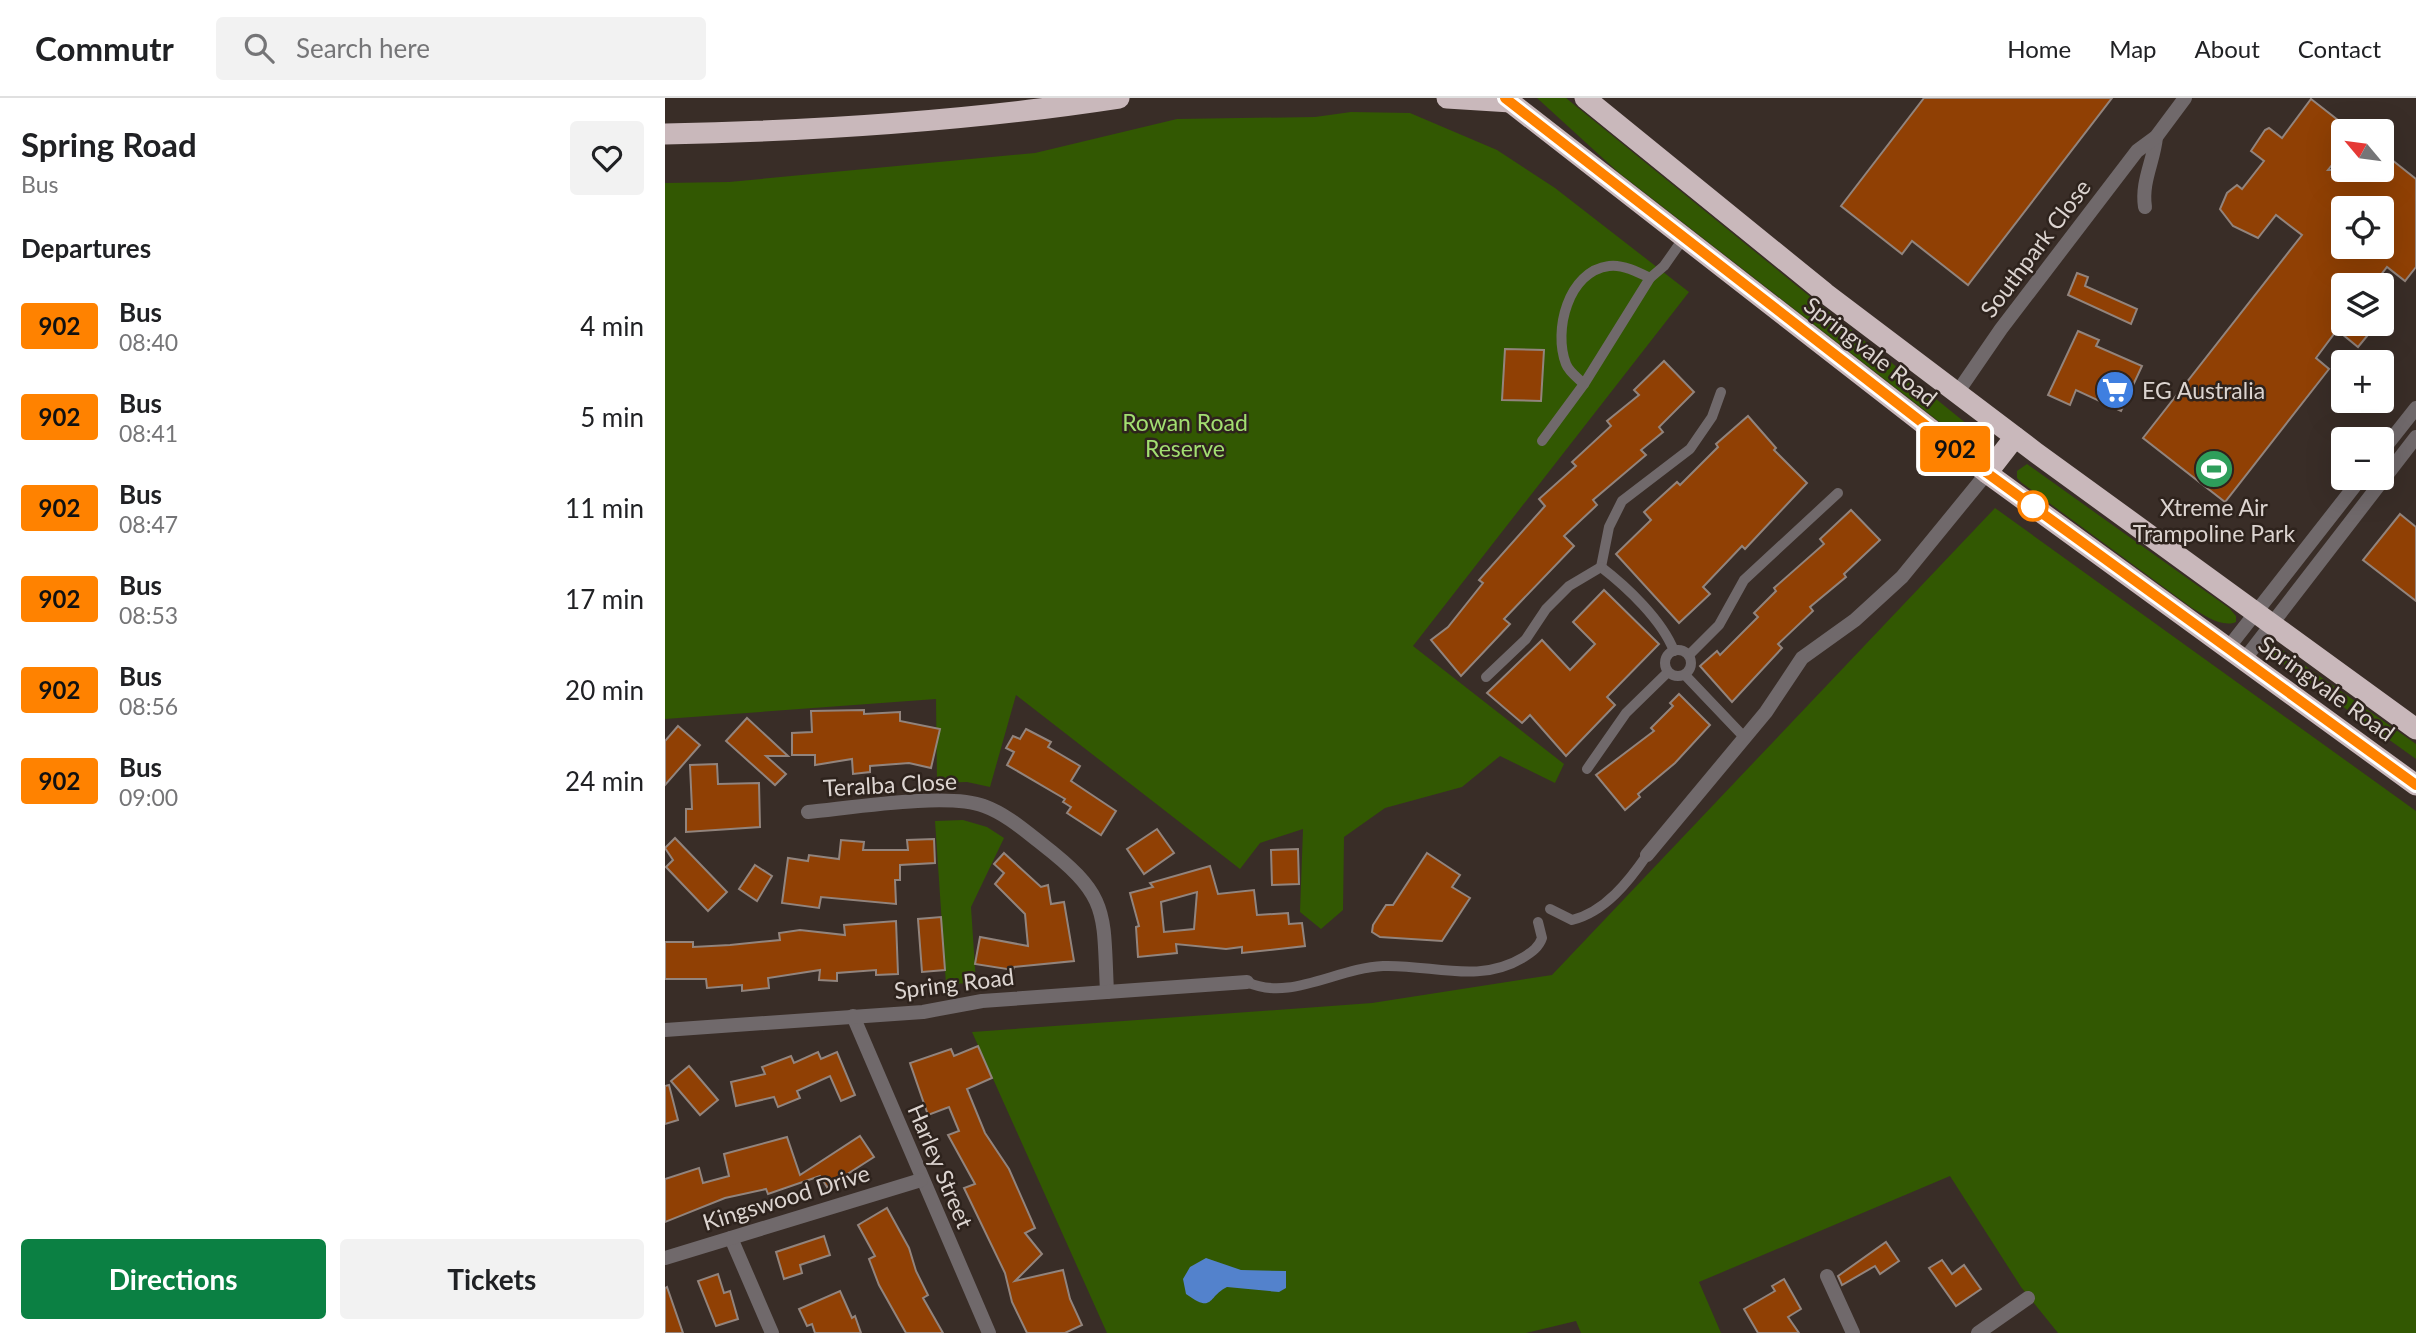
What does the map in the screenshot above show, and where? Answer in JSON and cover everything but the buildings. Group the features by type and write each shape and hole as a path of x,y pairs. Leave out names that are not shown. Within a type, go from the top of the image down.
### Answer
{"highway":[{"path":"665,134 843,128 991,115 1119,98"},
{"path":"1447,98 1508,100"},
{"name":"Springvale Road","path":"1585,98 1750,234 1957,393 2416,729"},
{"name":"Springvale Road","path":"1508,100 1683,239 1987,473 2416,785"},
{"path":"1987,473 2015,437"}],"street":[{"name":"Southpark Close","path":"1957,393 2001,329 2137,151 2156,137 2185,98"},
{"name":"Southpark Close","path":"2145,207 2145,180 2154,157 2156,137"},
{"path":"2394,436 2416,408"},
{"path":"2236,654 2272,624 2416,437"},
{"path":"1647,855 1745,738 1802,658 1856,620 1902,577 1987,473"},
{"path":"2236,654 2254,612 2351,490"},
{"name":"Teralba Close","path":"807,811 951,800 984,806 1011,820 1075,870 1095,895 1103,920 1107,992"},
{"name":"Spring Road","path":"665,1030 928,1011 982,1001 1247,982"},
{"name":"Harley Street","path":"853,1016 921,1180 989,1333"},
{"name":"Kingswood Drive","path":"665,1258 921,1180"},
{"path":"731,1238 772,1333"},
{"path":"1827,1276 1853,1333"},
{"path":"1978,1333 2028,1298"}],"lane":[{"path":"1542,441 1584,384 1650,278 1664,266 1683,239"},
{"path":"1584,384 1567,367 1560,342 1564,315 1574,292 1588,274 1609,266 1633,270 1650,278"},
{"path":"1486,677 1526,639 1541,615 1569,586 1601,567 1609,527 1622,500 1690,449 1711,416 1721,392"},
{"path":"1689,655 1719,625 1744,580 1838,493"},
{"path":"1601,567 1618,581 1663,631 1674,651"},
{"path":"1682,650 1689,655 1690,665 1685,675 1677,677 1668,672 1667,660 1674,651 1682,650"},
{"path":"1587,769 1626,713 1668,672"},
{"path":"1685,675 1745,738"},
{"path":"1550,909 1572,920 1593,912 1627,880 1647,855"},
{"path":"1247,982 1266,989 1294,988 1325,977 1381,966 1451,973 1491,970 1513,963 1537,947 1542,935 1538,922"}],"green space":[{"path":"1537,98 1566,98 1989,442 1993,448 1989,455 1984,455 1964,441 1618,172"},
{"name":"Rowan Road Reserve","path":"1351,112 1410,113 1497,150 1555,188 1689,292 1413,646 1564,764 1555,783 1500,756 1462,787 1385,808 1344,837 1343,910 1321,929 1300,912 1303,829 1260,843 1240,869 1016,695 990,787 967,782 937,783 936,699 665,719 665,183 729,182 1035,153 1177,119 1315,117"},
{"path":"2027,464 2229,608 2236,616 2236,622 2219,622 2192,608 2022,483 2017,478 2017,471"},
{"path":"1995,508 2416,811 2416,1333 2058,1333 2021,1287 1950,1176 1699,1282 1721,1333 1581,1333 1576,1321 1526,1333 1107,1333 972,1032 1372,1003 1552,975"},
{"path":"2271,642 2416,744 2416,759 2275,658 2266,647"},
{"path":"963,820 987,827 1004,838 971,907 976,983 946,984 935,821"}],"water":[{"path":"1206,1258 1241,1270 1286,1271 1286,1288 1279,1292 1227,1287 1209,1302 1201,1303 1186,1294 1183,1279 1190,1267"}],"bus line":[{"name":"902","path":"1505,98 1987,473 2416,785"}],"place":[{"name":"EG Australia","path":"2115,390"},
{"name":"Xtreme Air Trampoline Park","path":"2214,469"}]}
